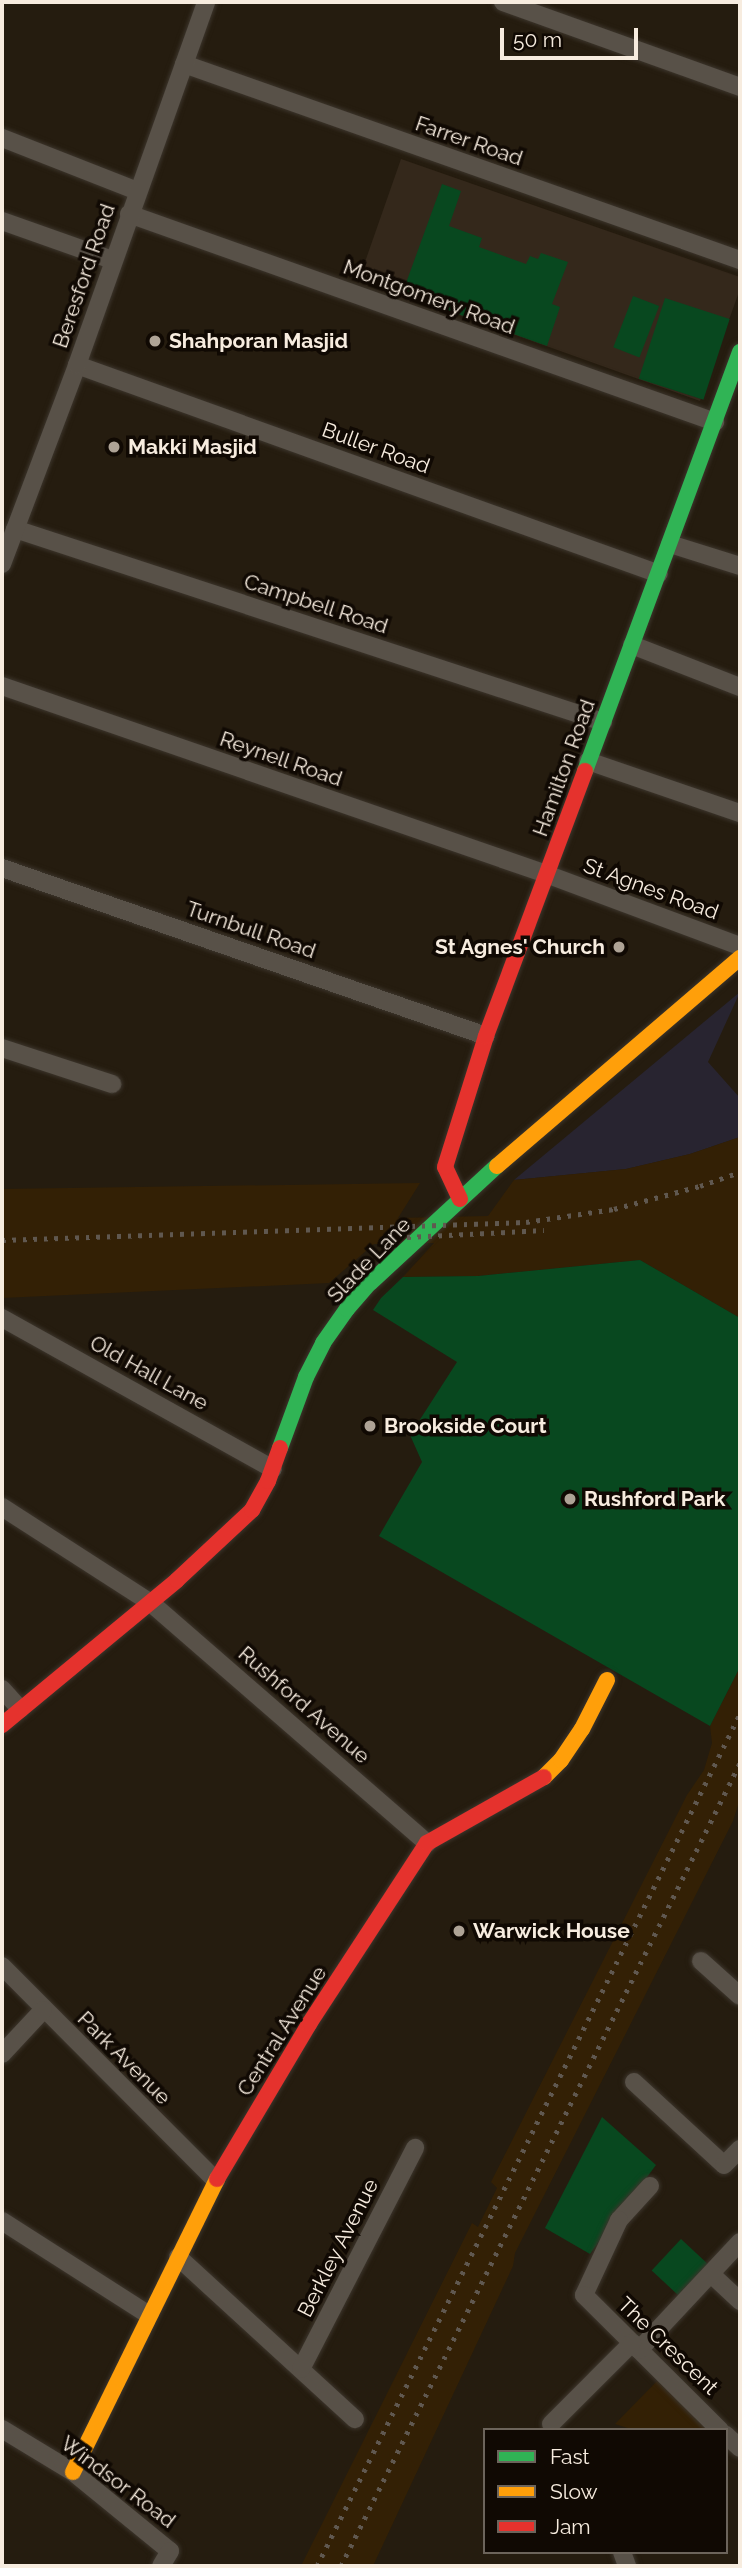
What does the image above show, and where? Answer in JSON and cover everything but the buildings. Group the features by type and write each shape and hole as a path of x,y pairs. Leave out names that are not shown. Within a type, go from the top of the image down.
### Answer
{"street":[{"name":"Beresford Road","path":"2,564 77,365 112,260 206,2"},
{"path":"503,2 740,87"},
{"name":"Farrer Road","path":"184,64 740,260"},
{"path":"2,138 137,191"},
{"name":"Montgomery Road","path":"129,215 715,422"},
{"path":"2,221 112,260"},
{"name":"Hamilton Road","path":"460,1199 445,1167 486,1036 715,422 732,398 740,352"},
{"name":"Buller Road","path":"77,365 659,574"},
{"name":"Campbell Road","path":"15,528 603,722"},
{"path":"670,544 740,566"},
{"path":"632,645 740,687"},
{"name":"Reynell Road","path":"2,686 546,874"},
{"path":"589,761 740,813"},
{"name":"Turnbull Road","path":"2,868 486,1036"},
{"name":"St Agnes Road","path":"546,874 740,946"},
{"name":"Slade Lane","path":"2,1725 241,1523 258,1502 273,1469 306,1377 339,1320 370,1283 460,1199 613,1064 740,958"},
{"path":"2,1048 112,1084"},
{"name":"Old Hall Lane","path":"2,1318 273,1469"},
{"name":"Rushford Avenue","path":"2,1507 150,1602 427,1843"},
{"name":"Central Avenue","path":"73,2472 216,2181 309,2024 427,1843 539,1782 561,1760 582,1729 607,1681"},
{"path":"2,1689 20,1709"},
{"path":"701,1961 740,1996"},
{"name":"Park Avenue","path":"2,1966 216,2181"},
{"path":"2,2054 43,2010"},
{"path":"634,2082 724,2165 740,2149"},
{"name":"Berkley Avenue","path":"301,2369 415,2148"},
{"name":"The Crescent","path":"650,2186 619,2220 584,2295 718,2428"},
{"path":"2,2221 149,2315"},
{"path":"551,2424 636,2347 740,2242"},
{"path":"178,2257 355,2419"},
{"path":"711,2274 740,2301"},
{"name":"Windsor Road","path":"2,2429 73,2472 165,2558"}],"shaded area":[{"path":"401,159 740,277 740,289 700,401 359,279"},
{"path":"740,992 708,1062 740,1098 740,1137 690,1154 626,1169 514,1180"},
{"path":"740,1137 740,1318 640,1260 478,1276 403,1277 434,1243 374,1244 329,1283 2,1298 2,1189 420,1183 398,1218 488,1216 514,1180 626,1169 690,1154"},
{"path":"740,1667 740,1799 733,1821 515,2253 513,2266 373,2566 301,2566 472,2223 478,2227 497,2188 491,2182 687,1795 704,1770 712,1743 710,1726"},
{"path":"658,2380 706,2426 628,2428 615,2424"}],"green space":[{"path":"442,184 461,191 449,226 482,238 479,247 526,264 530,256 538,259 541,253 568,262 552,304 560,307 547,346 402,294"},
{"path":"633,296 659,306 639,357 613,347"},
{"path":"665,298 730,319 703,400 639,379"},
{"name":"Rushford Park","path":"640,1260 740,1318 740,1667 710,1726 379,1536 422,1462 410,1435 457,1362 373,1310 381,1298 403,1277 478,1276"},
{"path":"602,2117 656,2165 590,2254 545,2228"},
{"path":"681,2239 710,2266 681,2298 652,2270"}],"railway":[{"path":"2,1240 526,1222 614,1209 700,1186 740,1172"},
{"path":"407,1237 544,1230"},
{"path":"317,2566 740,1714"},
{"path":"341,2566 740,1763"}],"traffic: fast":[{"path":"585,771 740,352"},
{"path":"280,1448 306,1377 323,1343 347,1309 370,1283 497,1166"}],"traffic: slow":[{"path":"497,1166 740,958"},
{"path":"544,1777 561,1760 582,1729 607,1680"},
{"path":"73,2472 217,2179"}],"traffic: jam":[{"path":"460,1199 445,1167 486,1036 585,771"},
{"path":"2,1725 177,1580 252,1510 268,1481 280,1448"},
{"path":"217,2179 309,2024 427,1843 544,1777"}],"place":[{"name":"Shahporan Masjid","path":"155,341"},
{"name":"Makki Masjid","path":"114,447"},
{"name":"St Agnes' Church","path":"619,947"},
{"name":"Brookside Court","path":"370,1426"},
{"name":"Rushford Park","path":"570,1499"},
{"name":"Warwick House","path":"459,1931"}]}
